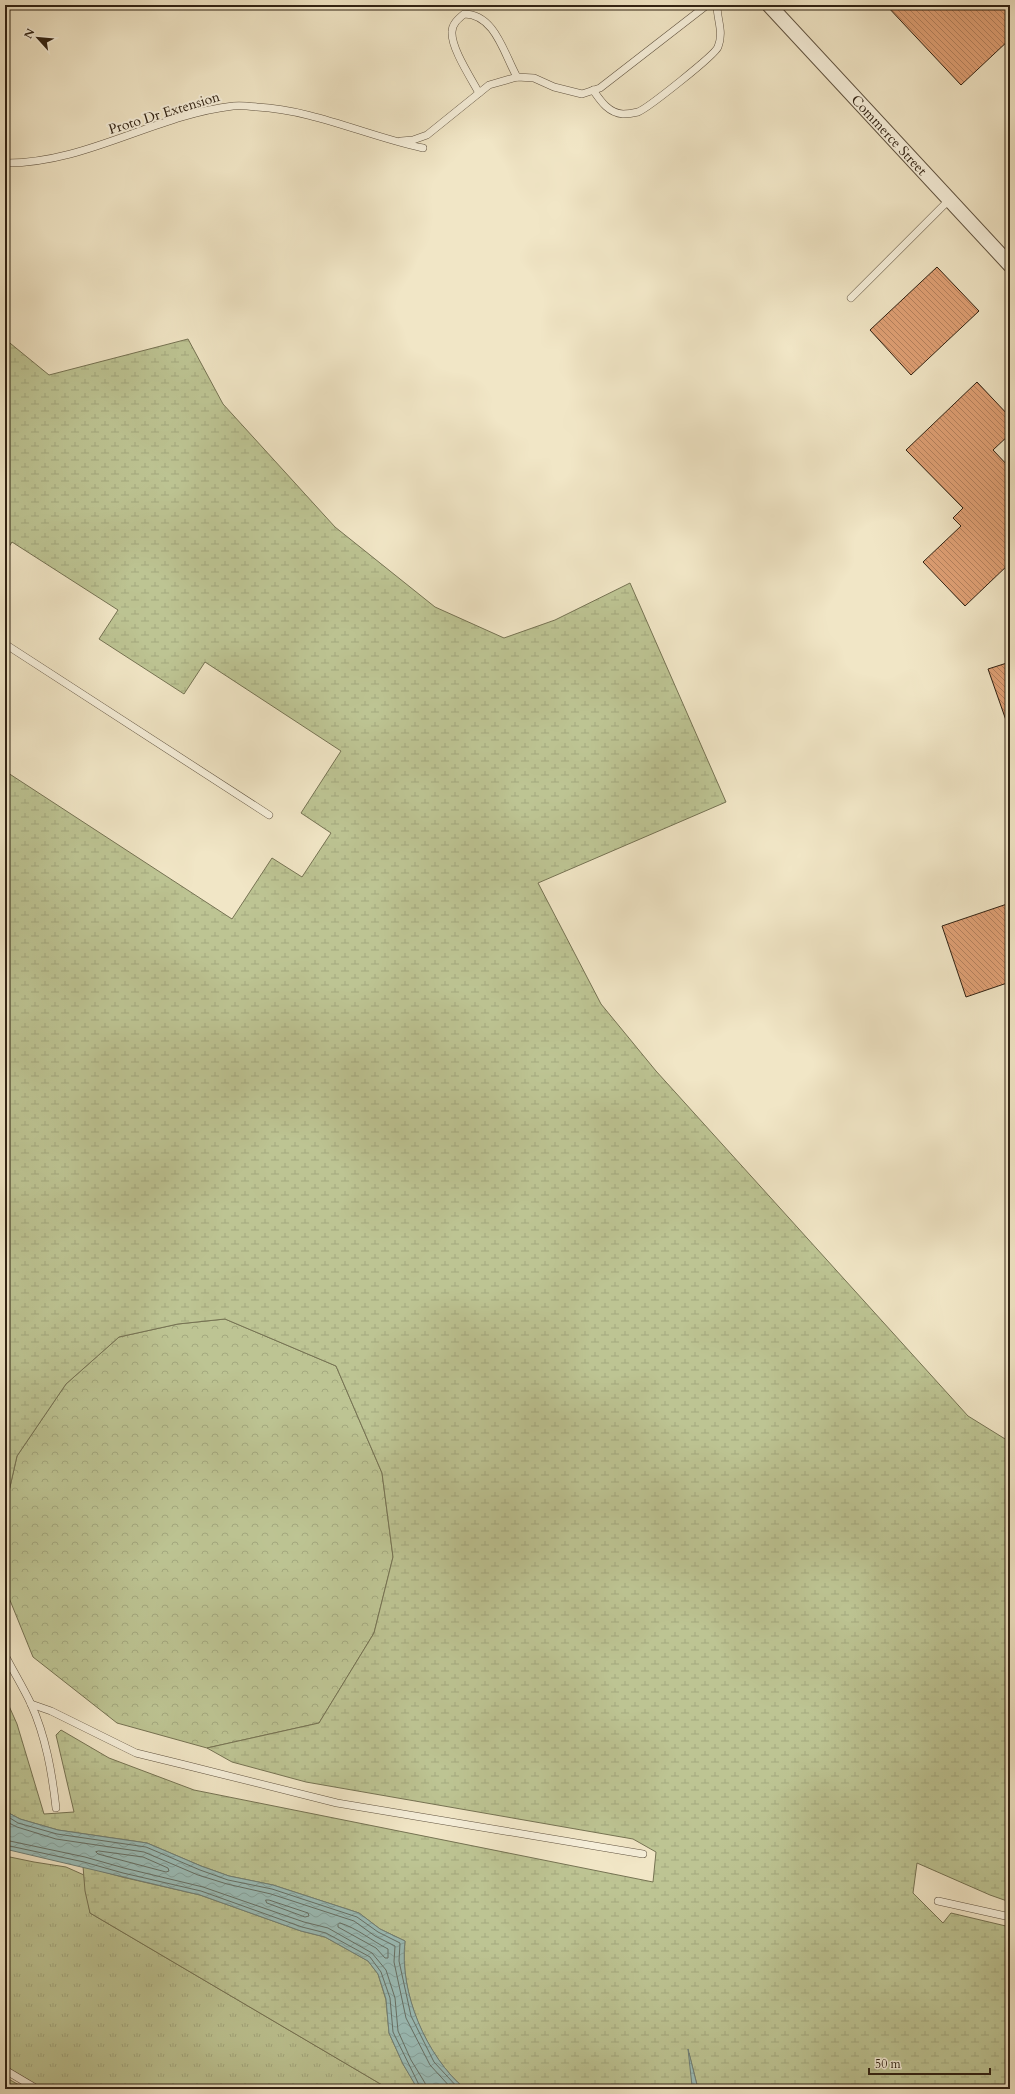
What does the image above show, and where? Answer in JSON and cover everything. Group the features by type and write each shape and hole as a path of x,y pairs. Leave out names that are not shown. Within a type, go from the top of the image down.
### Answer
{"street":[{"name":"Commerce Street","path":"769,5 1010,265"}],"lane":[{"path":"393,141 413,140 427,135 489,85 517,77 534,78 554,87 582,94 600,88 707,5"},
{"path":"593,90 605,106 613,110 622,114 638,112 708,60 718,48 721,36 717,5"},
{"path":"479,93 453,42 452,31 455,22 464,14 474,14 486,21 496,35 517,77"},
{"name":"Proto Dr Extension","path":"5,163 17,163 68,156 188,116 233,106 278,108 356,128 393,141 423,148"},
{"path":"850,298 950,199"},
{"path":"5,644 269,815"},
{"path":"5,1654 31,1704 44,1741 52,1774 56,1808"},
{"path":"31,1704 51,1711 136,1753 338,1803 643,1854"},
{"path":"938,1901 1010,1918"},
{"path":"5,2070 37,2089"}],"green space":[{"path":"5,339 49,375 188,339 223,404 335,527 435,607 504,638 555,620 630,583 726,802 538,883 601,1004 656,1071 968,1416 1010,1442 1010,1902 990,1895 917,1863 913,1893 943,1923 951,1913 1010,1927 1010,2089 698,2089 689,2053 693,2089 465,2089 438,2059 427,2041 418,2021 406,1981 404,1961 405,1941 380,1929 359,1913 273,1885 229,1876 147,1843 58,1830 20,1819 5,1811 5,1697 17,1724 44,1814 74,1812 56,1735 61,1730 109,1758 194,1790 653,1882 656,1852 633,1839 306,1782 232,1762 207,1748 319,1723 374,1633 393,1557 382,1473 336,1366 225,1319 178,1324 119,1337 66,1384 17,1456 5,1509 5,771 232,919 272,858 302,877 331,833 301,813 341,751 205,662 184,694 99,639 118,610 12,542 5,553"},
{"path":"225,1319 336,1366 382,1473 393,1557 374,1633 319,1723 207,1748 117,1723 33,1657 5,1588 5,1509 17,1456 66,1384 119,1337 178,1324"},
{"path":"5,1856 66,1867 84,1875 90,1913 389,2089 44,2089 5,2066"},
{"path":"83,1866 122,1877 200,1895 301,1931 325,1937 368,1961 378,1974 386,2000 389,2033 403,2064 418,2089 389,2089 90,1913 85,1891"},
{"path":"5,2077 26,2089 5,2089"}],"water":[{"path":"5,1811 20,1819 58,1830 147,1843 229,1876 273,1885 359,1913 380,1929 405,1941 404,1961 406,1981 418,2022 438,2059 465,2089 417,2088 403,2064 389,2033 386,1999 378,1974 368,1961 325,1937 301,1931 200,1895 5,1849"},
{"path":"688,2049 698,2089 693,2089 692,2086"}],"building":[{"path":"886,5 1010,5 1010,39 961,85"},
{"path":"937,267 979,311 911,375 870,330"},
{"path":"977,382 1010,417 1010,434 993,450 1010,468 1010,563 965,606 923,562 961,526 953,518 963,508 906,450"},
{"path":"1010,662 1010,726 1008,726 988,669"},
{"path":"1010,903 1010,982 966,997 942,926"}]}
